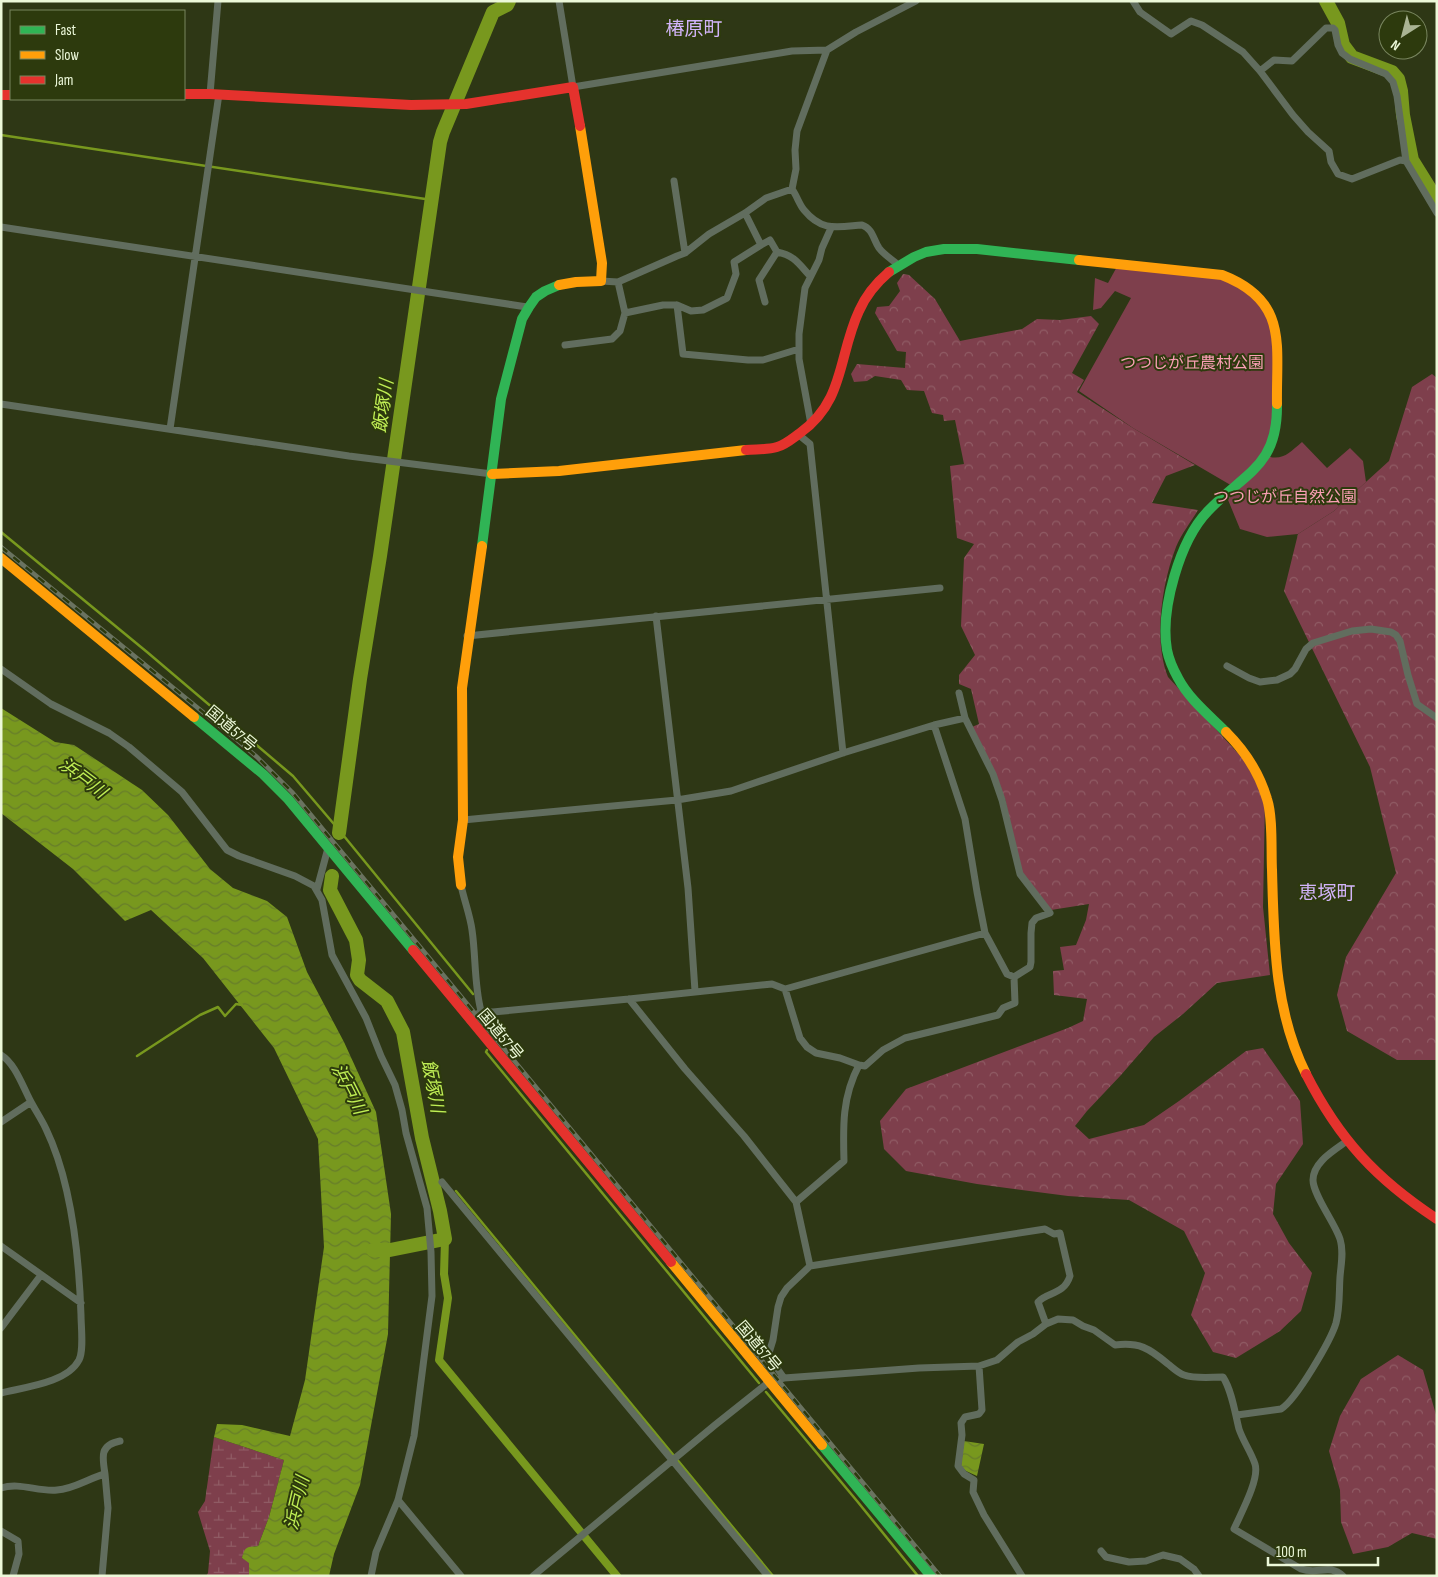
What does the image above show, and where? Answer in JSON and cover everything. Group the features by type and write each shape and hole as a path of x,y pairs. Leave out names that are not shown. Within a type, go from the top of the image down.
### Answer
{"main road":[{"path":"185,94 411,105 466,104 572,87 602,263 601,281 572,283 547,289 535,297 527,307 522,319 501,399 492,474 467,636 462,688 463,820 458,857 461,885"},
{"path":"492,474 559,471 778,446 799,435 825,409 831,398 859,311 871,290 898,264 915,256 938,250 956,248 977,249 1222,274 1247,285 1265,303 1273,318 1278,348 1277,424 1272,442 1265,456 1251,474 1207,512 1186,542 1175,573 1170,598 1166,625 1167,649 1172,667 1183,688 1247,754 1260,778 1268,801 1278,980 1289,1035 1312,1088 1347,1141 1383,1181 1419,1209 1437,1219"},
{"name":"国道57号","path":"1,558 197,718 263,774 288,800 931,1576"}],"street":[{"path":"170,429 195,256 215,94 218,1"},
{"path":"559,1 572,87 792,51 827,50 856,32 916,1"},
{"path":"1133,1 1140,12 1171,34 1191,22 1202,25 1243,52 1260,71 1293,115 1308,132 1330,151 1332,162 1338,174 1352,179 1400,160 1406,161"},
{"path":"1260,71 1274,60 1292,61 1326,28 1333,28 1342,53 1350,59 1386,74 1393,82 1397,96 1406,161 1437,213"},
{"path":"827,50 797,131 796,169 792,189 803,208 814,220 831,228 866,226 885,255 898,264"},
{"path":"674,181 685,253"},
{"path":"601,281 618,282 685,253 709,234 766,198 792,189"},
{"path":"744,213 761,246"},
{"path":"1,227 527,307"},
{"path":"811,424 802,376 799,334 805,288 819,260 831,228"},
{"path":"625,313 663,305 682,306 691,311 703,310 727,298 736,274 734,262 770,240 777,252 788,254 810,276"},
{"path":"765,302 759,280 777,252"},
{"path":"566,345 612,339 620,331 625,313 618,282"},
{"path":"676,305 683,354 764,360 799,349"},
{"path":"1,404 389,461 492,474"},
{"path":"799,435 810,444 843,753"},
{"path":"467,636 940,588"},
{"path":"656,616 688,888 696,991"},
{"path":"1227,666 1260,682 1277,680 1290,674 1295,669 1306,649 1313,643 1352,631 1371,629 1391,632 1400,641 1417,704 1437,718"},
{"path":"1,669 51,704 109,733 129,747 182,792 228,850 239,856 295,876 314,886 322,900 332,955 366,1018 381,1056 396,1085 406,1133 427,1208 431,1252 432,1296 414,1436 398,1500 376,1552 371,1576"},
{"path":"959,692 965,718 993,774 1002,800 1020,874 1050,913 1036,918 1032,922 1032,962 1030,967 1014,977"},
{"path":"463,820 677,800 731,791 843,753 934,725 965,718"},
{"path":"934,725 965,819 986,933 1007,974 1014,977"},
{"path":"317,889 328,848"},
{"path":"461,885 472,932 480,1011"},
{"path":"470,1021 480,1011 493,1012 772,984 785,989 986,933"},
{"path":"785,989 800,1038 806,1047 816,1053 864,1066 883,1050 905,1038 998,1015 1003,1008 1015,1003 1014,977"},
{"path":"629,999 685,1069 744,1136 796,1202 810,1266"},
{"path":"1,1055 7,1059 17,1075 46,1130 57,1156 66,1186 77,1248 81,1303 80,1358 72,1370 55,1380 1,1393"},
{"path":"796,1202 844,1161 845,1108 850,1081 859,1065"},
{"path":"1,1122 31,1102"},
{"path":"1237,1414 1281,1409 1287,1405 1308,1376 1333,1332 1337,1321 1340,1297 1342,1255 1340,1239 1315,1189 1313,1180 1315,1171 1322,1160 1347,1141"},
{"path":"442,1182 768,1576"},
{"path":"784,1378 771,1360 769,1353 778,1307 786,1288 810,1266 1046,1229 1054,1234 1060,1234 1070,1276 1064,1286 1038,1302 1046,1324"},
{"path":"1,1246 81,1303"},
{"path":"1,1328 41,1275"},
{"path":"533,1576 715,1425 770,1382 784,1378 919,1368 979,1366 997,1360 1018,1342 1046,1324 1058,1319 1073,1320 1094,1330 1115,1345 1128,1343 1142,1346 1156,1353 1183,1375 1223,1377 1237,1414 1240,1430 1256,1466 1255,1478 1234,1529 1301,1569 1309,1572 1328,1569 1337,1571 1343,1576"},
{"path":"979,1366 982,1410 979,1414 965,1417 961,1423 962,1435 958,1466 964,1474 974,1480 973,1492 984,1515 1022,1576"},
{"path":"102,1576 108,1508 103,1460 104,1450 108,1444 120,1441"},
{"path":"1,1488 16,1485 56,1490 72,1487 93,1477 105,1474"},
{"path":"398,1500 461,1576"},
{"path":"1,1531 18,1541 19,1554 14,1576"},
{"path":"1101,1550 1106,1557 1129,1562 1163,1555 1180,1558 1194,1569 1199,1576"}],"green space":[{"name":"つつじが丘農村公園","path":"1119,263 1236,280 1273,319 1277,424 1266,456 1281,457 1302,442 1327,468 1350,448 1363,461 1366,482 1334,511 1298,534 1267,537 1240,529 1226,495 1234,487 1133,428 1079,391 1131,298 1115,291 1101,308 1093,310 1095,278 1108,283"},
{"path":"903,274 909,275 935,299 960,341 1022,329 1037,319 1060,320 1091,316 1099,324 1072,373 1084,380 1077,392 1195,465 1166,476 1152,503 1198,510 1176,547 1163,594 1160,629 1163,662 1168,677 1245,761 1265,800 1263,907 1270,975 1217,983 1154,1037 1075,1126 1089,1139 1144,1125 1246,1051 1263,1048 1300,1101 1303,1144 1276,1184 1273,1214 1289,1243 1312,1273 1301,1311 1280,1331 1236,1358 1213,1352 1191,1315 1205,1273 1184,1231 1129,1200 1068,1196 977,1184 906,1171 884,1149 880,1121 906,1089 1083,1021 1087,999 1054,995 1053,971 1064,970 1060,947 1076,945 1086,920 1089,904 1051,910 1021,873 1005,799 972,727 979,724 971,689 959,684 959,675 975,655 961,626 964,558 974,544 957,538 950,466 964,464 955,420 944,421 943,415 932,413 924,391 907,390 901,380 875,376 867,381 854,382 851,374 857,364 905,368 906,352 897,351 875,313 877,307 889,306 900,291 897,283"},
{"path":"1432,374 1437,378 1437,1060 1397,1060 1347,1031 1337,995 1346,957 1396,873 1370,767 1284,591 1298,534 1334,511 1389,461 1412,387"},
{"path":"1398,1355 1423,1370 1437,1418 1437,1539 1412,1533 1388,1547 1353,1554 1341,1522 1340,1490 1329,1451 1340,1416 1361,1379"},
{"path":"214,1437 284,1460 269,1517 258,1546 247,1549 242,1558 249,1562 249,1576 206,1576 208,1573 210,1551 198,1512 205,1501"}],"water":[{"name":"浜戸川","path":"1,708 55,742 74,745 142,790 168,815 210,869 233,888 267,901 287,917 307,972 344,1042 376,1112 391,1214 388,1334 360,1485 334,1554 329,1576 249,1576 249,1563 242,1558 243,1554 245,1549 258,1546 269,1517 284,1460 214,1437 217,1424 242,1425 290,1436 305,1380 324,1247 318,1139 274,1048 203,958 151,910 125,921 73,869 1,813"},
{"path":"964,1441 984,1444 977,1476 966,1471 961,1466"}],"waterway":[{"name":"飯塚川","path":"339,833 440,142 493,12 507,5 509,1"},
{"name":"飯塚川","path":"1326,1 1338,23 1343,45 1352,57 1392,72 1398,79 1412,160 1437,200"},
{"path":"1,135 432,200"},
{"path":"1,532 147,652 293,776 473,994"},
{"name":"飯塚川","path":"332,876 330,890 356,940 359,960 357,975 360,980 387,1001 403,1032 422,1138 445,1239 390,1250 373,1250"},
{"path":"137,1056 200,1015 218,1007 225,1016 236,1004 242,1005"},
{"path":"487,1050 486,1052 759,1383"},
{"path":"456,1191 773,1576"},
{"path":"445,1239 444,1274 448,1298 439,1360 617,1576"},
{"path":"766,1392 918,1576"}],"railway":[{"path":"1,547 237,740 292,792 940,1576"}],"traffic: fast":[{"path":"889,272 914,257 926,252 944,249 977,249 1079,260"},
{"path":"482,546 501,399 522,319 536,297 559,285"},
{"path":"1226,732 1188,693 1178,678 1167,650 1167,615 1174,576 1189,539 1208,511 1257,467 1265,455 1272,442 1276,425 1277,404"},
{"path":"194,717 263,774 288,799 413,950"},
{"path":"822,1445 931,1576"}],"traffic: slow":[{"path":"559,285 601,281 602,263 580,126"},
{"path":"1079,260 1222,275 1244,286 1259,298 1269,312 1274,327 1277,344 1277,404"},
{"path":"492,474 559,471 746,450"},
{"path":"461,885 458,857 463,820 462,688 482,546"},
{"path":"1,558 194,717"},
{"path":"1226,732 1245,754 1256,771 1269,806 1275,948 1278,974 1287,1025 1295,1050 1306,1074"},
{"path":"671,1262 822,1445"}],"traffic: jam":[{"path":"185,94 411,105 466,104 573,87 580,126"},
{"path":"1,95 10,95"},
{"path":"746,450 769,449 780,446 795,437 815,420 833,392 852,328 862,305 880,280 889,272"},
{"path":"413,950 671,1262"},
{"path":"1306,1074 1332,1118 1361,1156 1395,1189 1437,1219"}],"district":[{"name":"椿原町","path":"694,28"},
{"name":"恵塚町","path":"1327,892"}],"park label":[{"name":"つつじが丘自然公園","path":"1285,496"}]}
